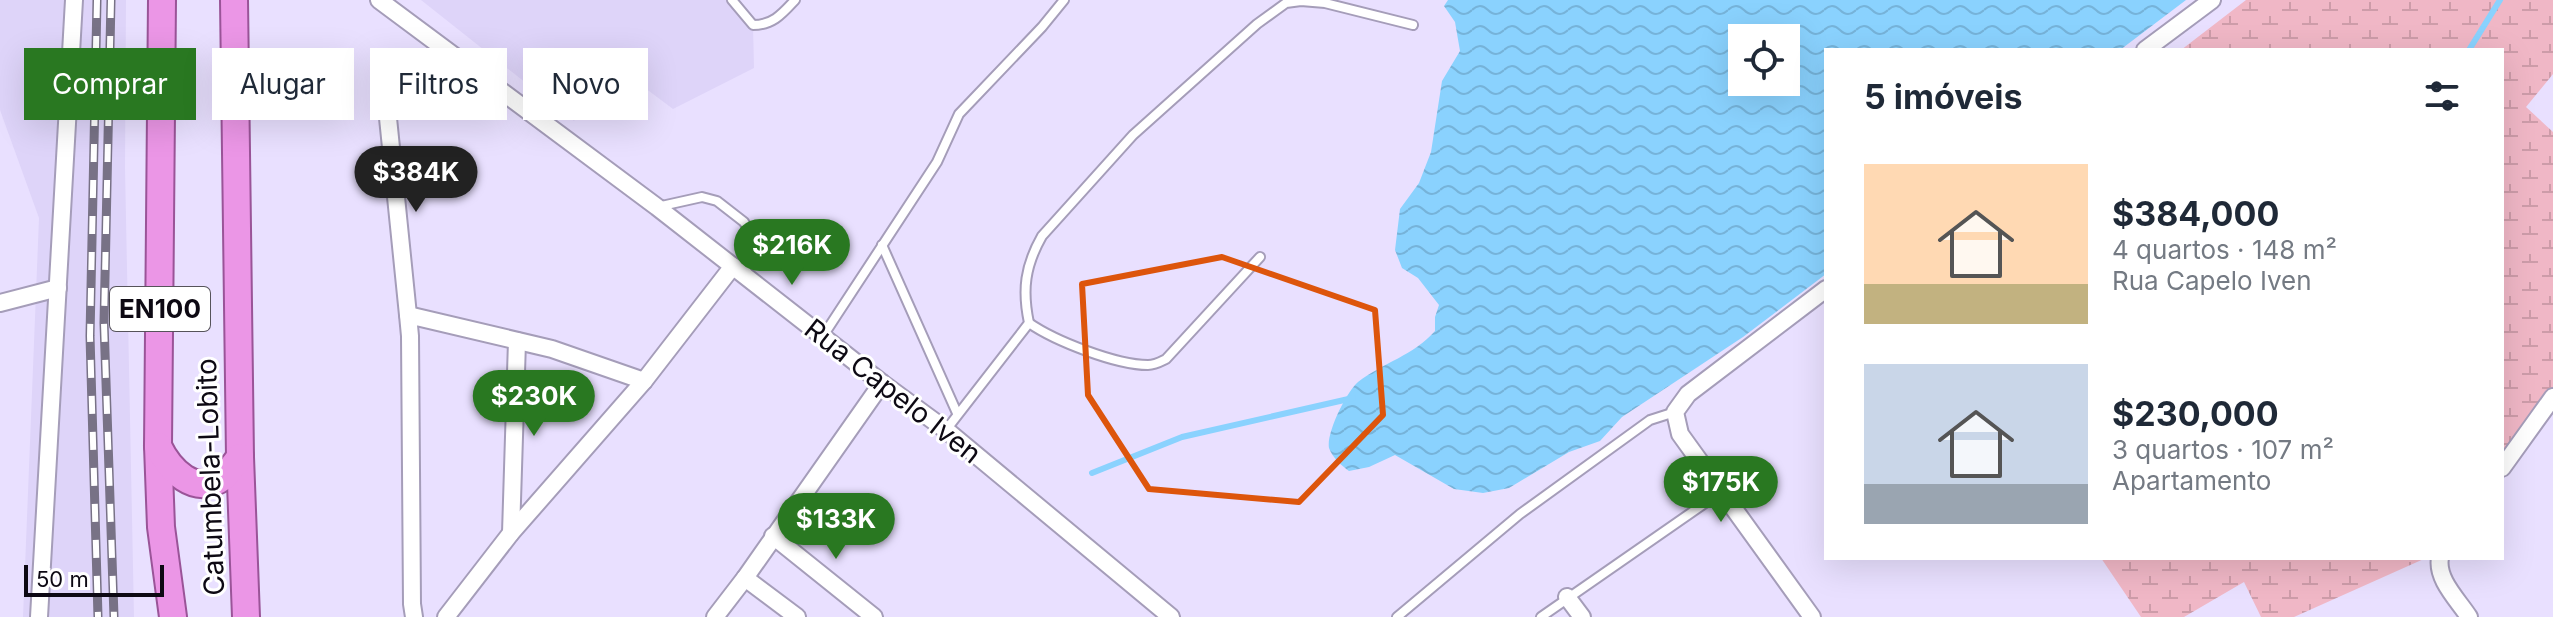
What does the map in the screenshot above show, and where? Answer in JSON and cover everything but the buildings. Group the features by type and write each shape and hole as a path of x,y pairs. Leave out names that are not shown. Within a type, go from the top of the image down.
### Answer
{"highway":[{"name":"Catumbela-Lobito","path":"162,0 158,446 161,527 173,617"},
{"name":"Catumbela-Lobito","path":"234,0 240,457 246,617"},
{"path":"158,446 178,476 193,482 209,484 224,477 240,457"}],"street":[{"path":"39,617 74,0"},
{"name":"Rua Capelo Iven","path":"379,0 657,207 946,430 1171,617"},
{"path":"2148,48 2212,0"},
{"path":"388,120 408,315 414,617"},
{"path":"446,617 511,533 739,271"},
{"path":"0,303 58,288"},
{"path":"1812,617 1680,434 1675,412 1688,394 1824,291"},
{"path":"408,315 552,349 644,381"},
{"path":"511,533 517,341"},
{"path":"715,617 882,383"},
{"path":"2504,465 2552,402"},
{"path":"773,536 874,617"},
{"path":"2440,560 2443,579 2469,617"},
{"path":"745,578 797,617"},
{"path":"1567,597 1582,617"}],"lane":[{"path":"732,0 753,25 778,20 795,0"},
{"path":"822,337 937,162 959,114 1064,0"},
{"path":"1260,257 1166,359 1152,366 1086,350 1045,334 1029,323 1024,298 1025,275 1031,255 1042,236 1133,135 1257,24 1286,3 1301,1 1325,3 1413,25"},
{"path":"657,207 702,197 717,201 744,222 748,229 739,271"},
{"path":"882,245 957,413"},
{"path":"946,430 1029,323"},
{"path":"1397,617 1520,514 1650,420 1675,412"},
{"path":"1541,617 1722,491"}],"highlighted area":[{"path":"1222,257 1375,310 1383,415 1299,502 1149,489 1088,395 1082,284"}],"shaded area":[{"path":"0,0 126,0 126,48 24,48 24,120 125,120 134,617 23,617 39,218 0,110"},
{"path":"421,0 732,0 753,25 754,68 673,109 648,90 648,48 523,48 523,81 507,68 507,48 482,48"}],"green space":[{"path":"2246,0 2553,0 2553,74 2526,107 2553,132 2553,397 2504,465 2504,48 2184,48"},
{"path":"2102,560 2422,560 2294,617 2261,617 2244,582 2184,617 2141,617"}],"water":[{"path":"1448,0 2186,0 2123,48 1824,48 1824,276 1743,337 1622,417 1600,441 1569,452 1509,488 1483,493 1454,489 1395,455 1369,467 1349,471 1329,448 1334,423 1353,387 1418,346 1435,331 1439,305 1418,278 1402,268 1395,250 1400,209 1419,183 1431,152 1442,81 1460,51 1455,22 1444,6"}],"waterway":[{"path":"2470,48 2500,0"},
{"path":"1092,473 1182,437 1353,398"}],"railway":[{"path":"97,0 90,336 98,617"},
{"path":"111,0 104,323 114,617"}]}
